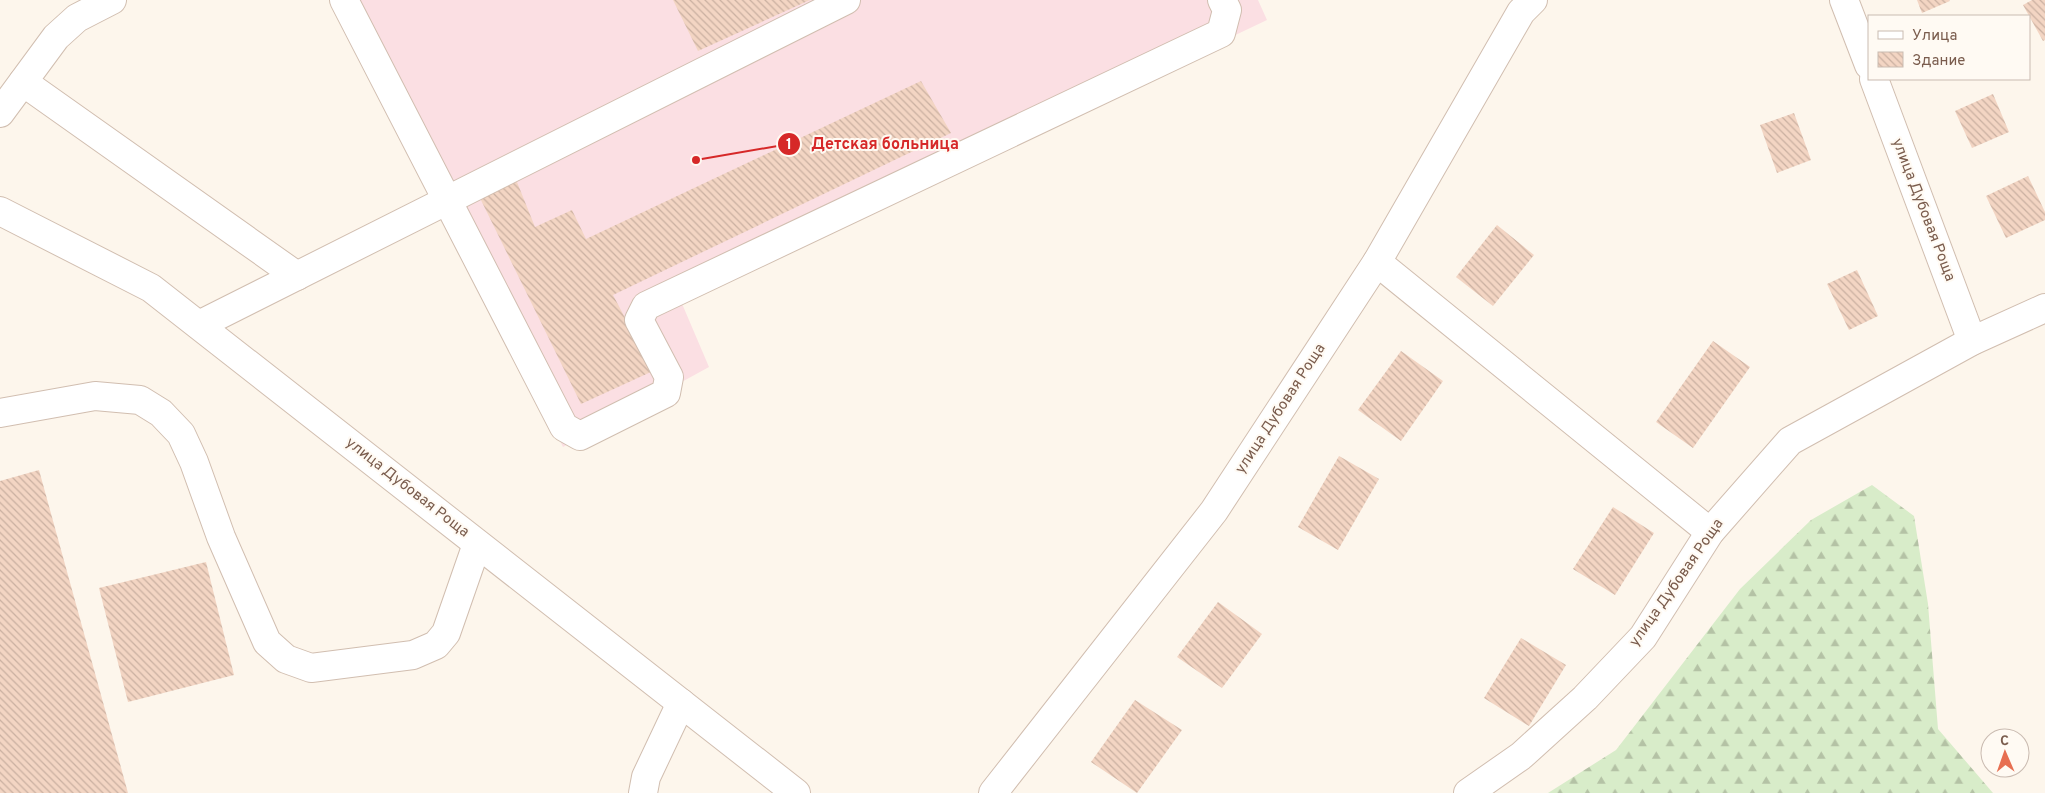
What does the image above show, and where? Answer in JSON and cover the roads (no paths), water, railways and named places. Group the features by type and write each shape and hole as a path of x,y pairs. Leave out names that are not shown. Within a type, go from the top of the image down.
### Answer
{"street":[{"path":"0,113 56,37 77,18 112,0"},
{"path":"344,0 564,428 580,436 666,393 669,377 639,320 646,306 1221,33 1226,10 1222,0"},
{"path":"199,325 846,0"},
{"name":"улица Дубовая Роща","path":"993,793 1214,511 1377,262 1522,12 1533,0"},
{"path":"1844,0 1868,62"},
{"name":"улица Дубовая Роща","path":"1874,80 1972,342"},
{"path":"23,82 297,276"},
{"name":"улица Дубовая Роща","path":"0,211 151,288 796,793"},
{"path":"1377,262 1710,532"},
{"name":"улица Дубовая Роща","path":"1468,793 1521,756 1585,698 1643,637 1710,532 1790,441 1972,342 2045,308"},
{"path":"0,413 95,396 140,400 161,413 180,434 194,462 221,537 267,642 286,659 311,668 413,655 436,646 446,633 477,544"},
{"path":"642,793 646,778 681,703"}],"place":[{"name":"Детская больница","path":"696,160"}]}
